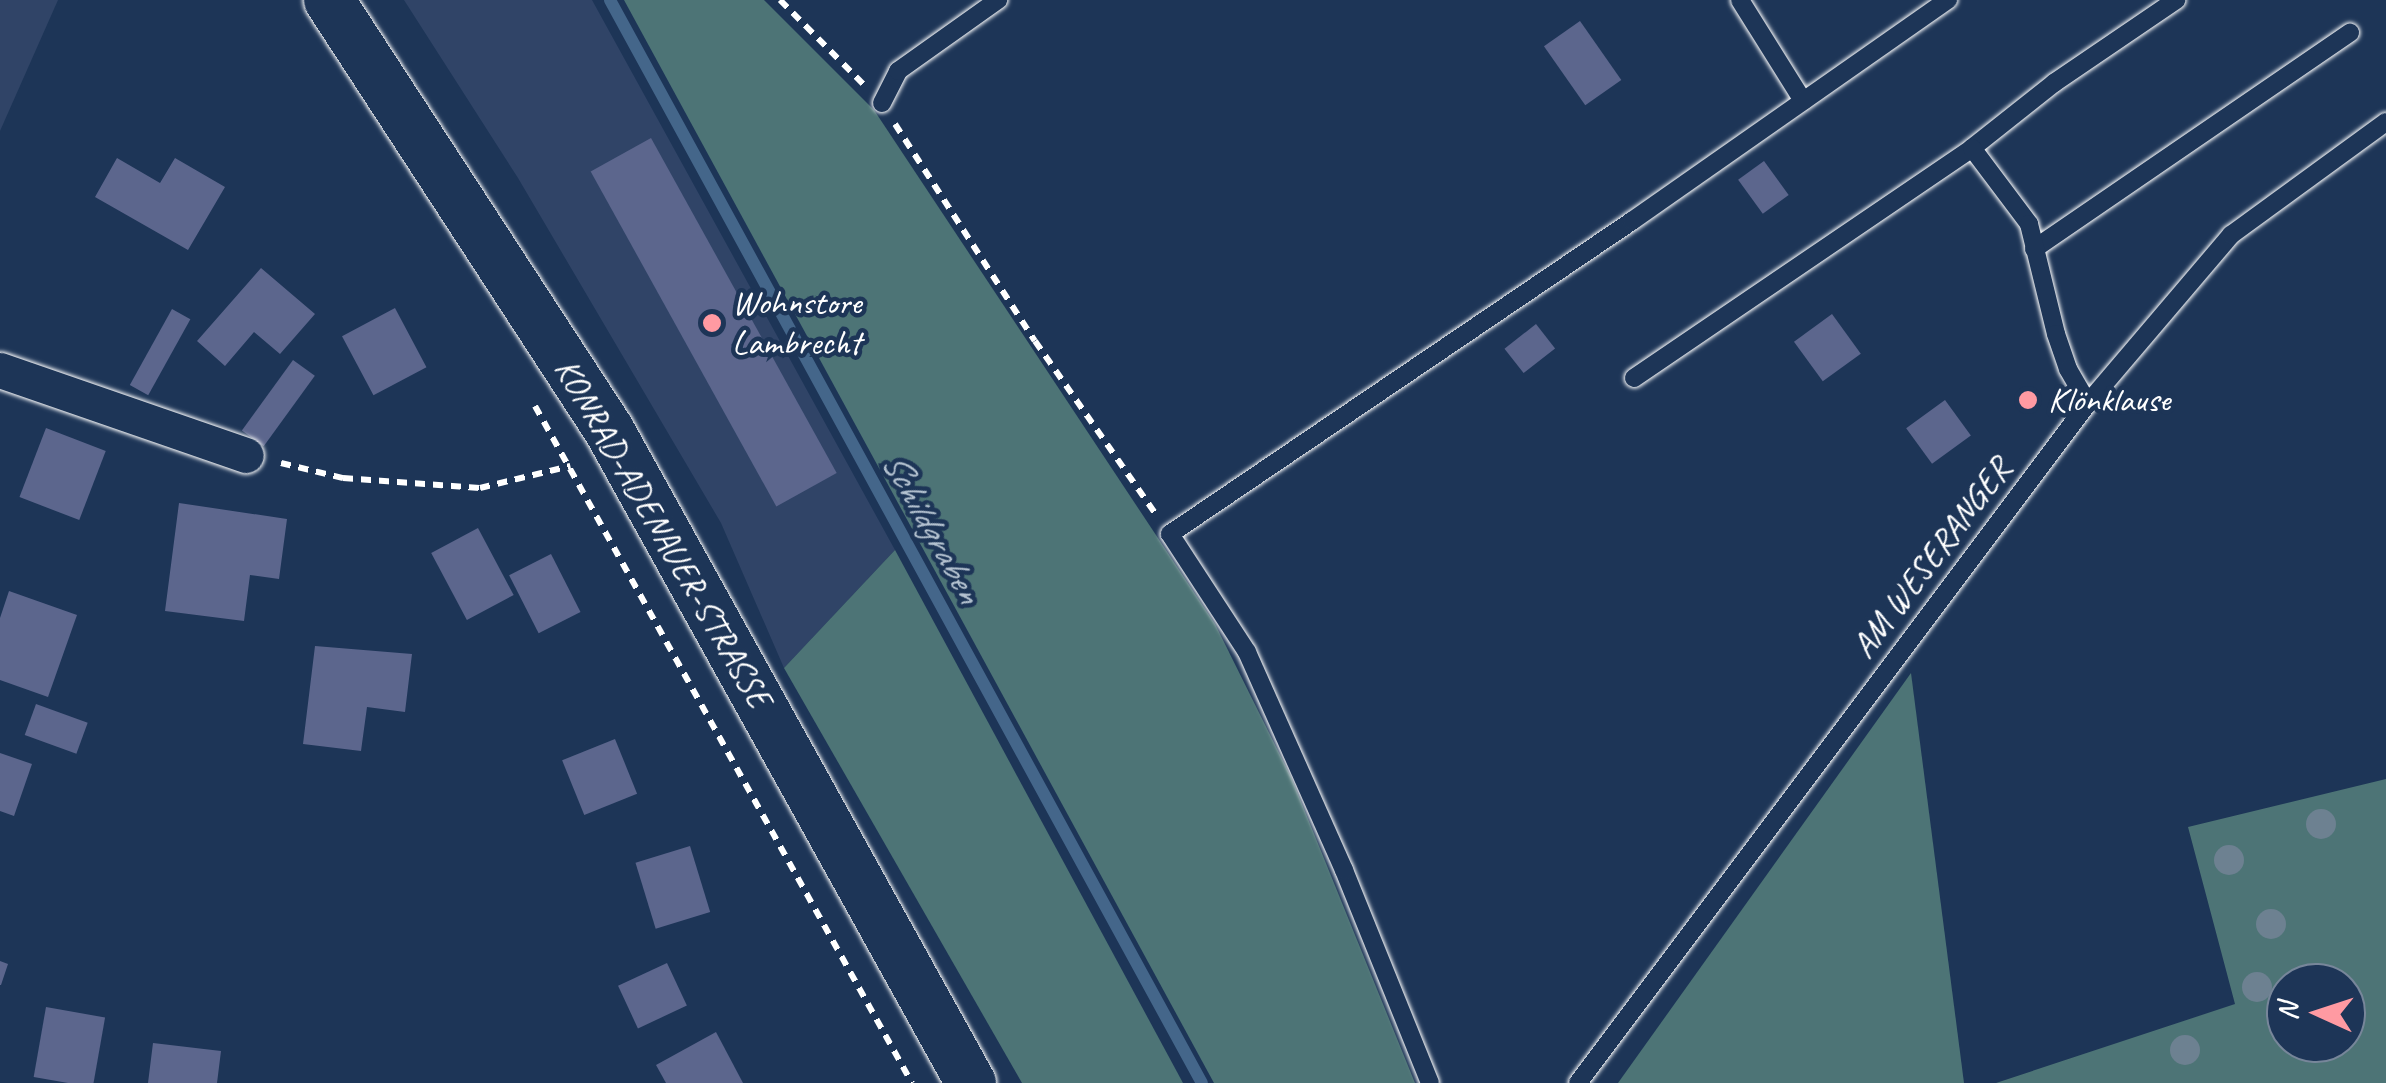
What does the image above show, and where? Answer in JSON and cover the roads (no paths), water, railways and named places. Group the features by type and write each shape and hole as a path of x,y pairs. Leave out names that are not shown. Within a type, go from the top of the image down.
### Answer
{"main road":[{"name":"KONRAD-ADENAUER-STRASSE","path":"328,0 608,430 971,1083"}],"street":[{"path":"1,374 246,455"}],"lane":[{"path":"882,103 898,70 998,0"},
{"path":"1740,0 1803,102"},
{"path":"1430,1083 1344,870 1247,652 1170,534 1948,0"},
{"path":"1634,378 1972,148 2054,83 2176,0"},
{"path":"2034,249 2350,33"},
{"name":"AM WESERANGER","path":"1578,1083 2088,403 2231,236 2386,122"},
{"path":"1972,148 2029,224 2062,352 2088,403"}],"waterway":[{"name":"Schildgraben","path":"610,0 1202,1083"}],"place":[{"name":"Wohnstore Lambrecht","path":"712,323"},
{"name":"Klönklause","path":"2028,400"}]}
